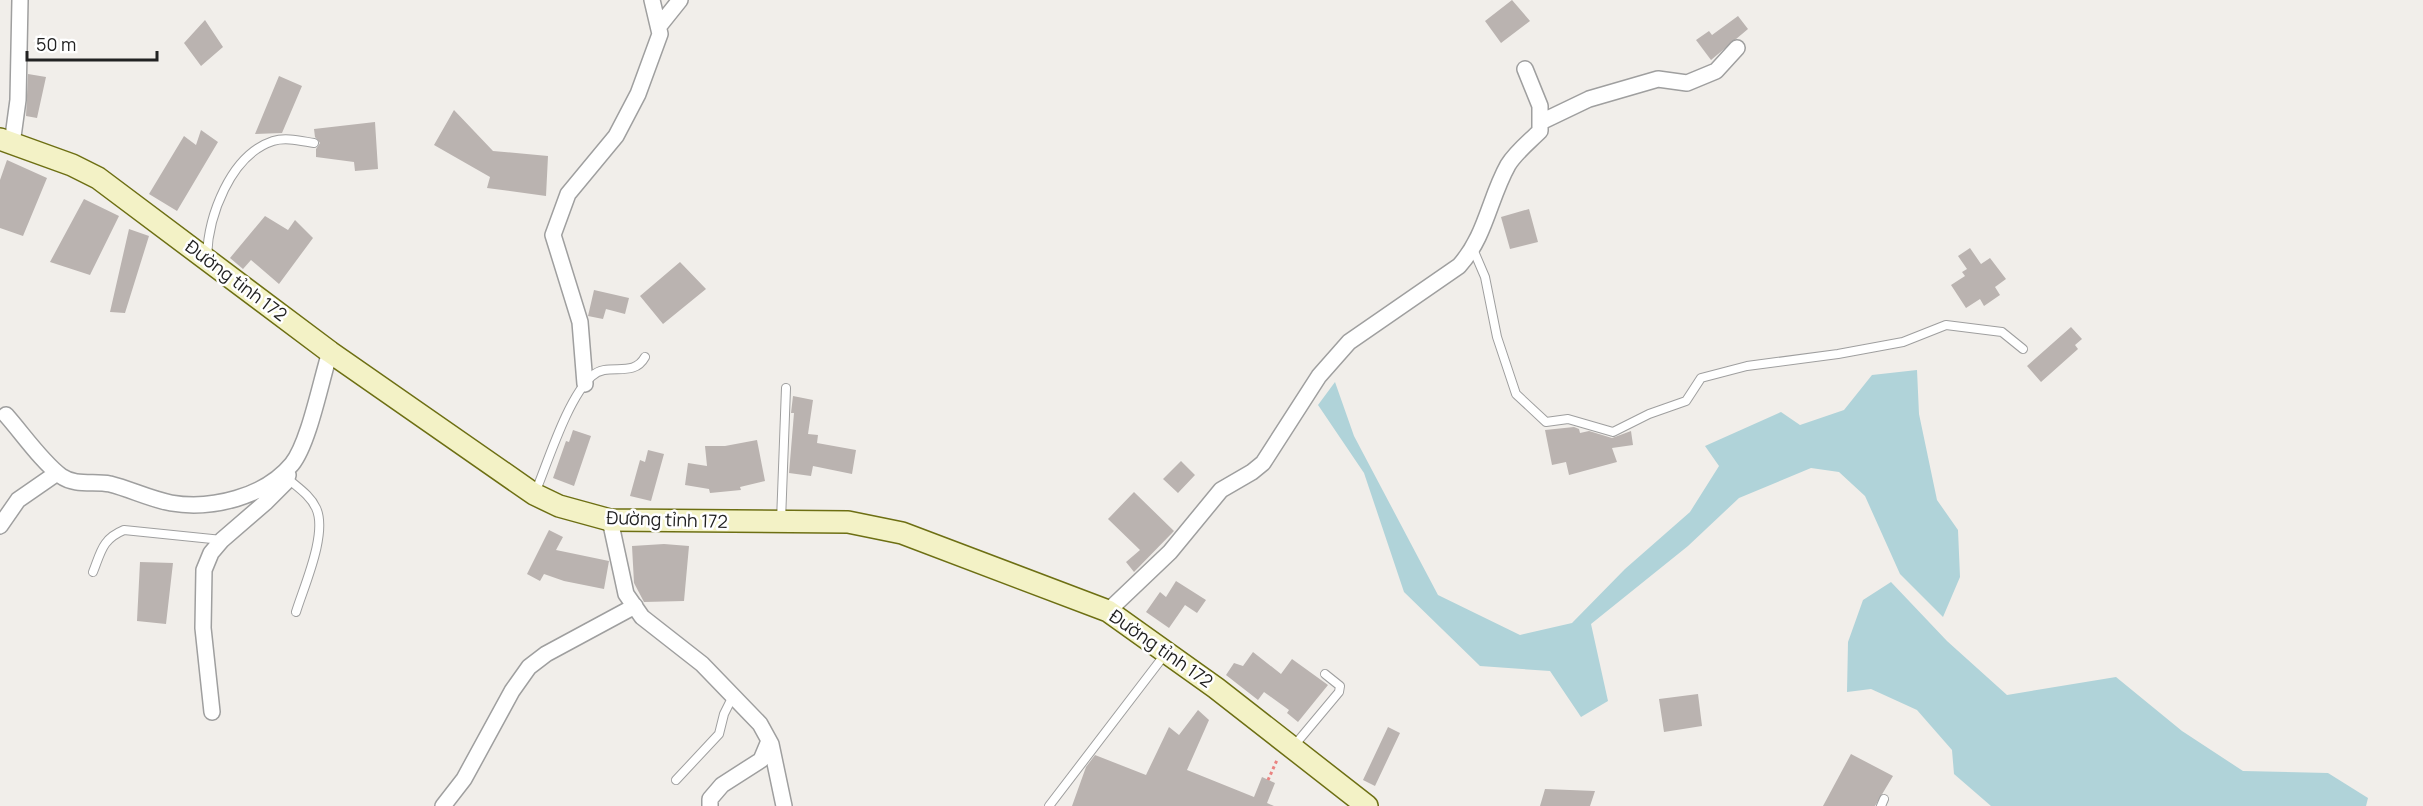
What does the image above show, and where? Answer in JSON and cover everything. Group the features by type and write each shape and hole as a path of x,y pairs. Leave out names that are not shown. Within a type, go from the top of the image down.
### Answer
{"main road":[{"name":"Đường tỉnh 172","path":"6,142 72,165 98,178 330,352 534,494 559,506 610,520 848,522 881,526 1108,611 1166,652 1367,806"}],"street":[{"path":"6,142 18,90 20,0"},
{"path":"585,384 580,322 552,235 568,194 616,136 638,94 660,34 660,25 652,0"},
{"path":"660,25 680,0"},
{"path":"1541,122 1589,99 1658,79 1687,83 1716,71 1737,48"},
{"path":"1108,611 1170,552 1221,490 1263,463 1319,376 1349,342 1459,266 1473,249 1508,166 1540,131 1540,106 1525,69"},
{"path":"212,712 202,628 204,570 211,552 266,502 287,478 302,444 330,352"},
{"path":"6,415 57,472 70,480 110,484 169,503 193,506 234,499 276,479 294,461"},
{"path":"0,526 18,500 57,472"},
{"path":"610,520 626,594 642,617 702,664 760,724 769,741 784,806"},
{"path":"443,806 464,779 519,679 529,667 546,654 635,606"},
{"path":"710,806 710,799 722,785 761,760 769,741"}],"lane":[{"path":"207,258 207,238 218,203 231,177 252,152 273,141 292,140 314,143"},
{"path":"1473,249 1485,277 1497,337 1516,394 1546,422 1568,419 1613,432 1649,414 1686,401 1701,378 1747,366 1838,354 1903,342 1946,325 2002,332 2023,350"},
{"path":"534,494 555,443 585,384 594,373 633,369 640,365 645,357"},
{"path":"781,522 786,388"},
{"path":"287,478 309,497 317,510 320,523 318,541 296,612"},
{"path":"93,572 105,543 111,536 124,530 222,540"},
{"path":"1049,806 1166,652"},
{"path":"1292,748 1339,692 1340,686 1325,674"},
{"path":"676,780 720,734 724,714 734,695"}],"water":[{"path":"1917,370 1919,414 1937,500 1958,530 1960,577 1943,617 1900,574 1865,496 1839,472 1811,468 1739,498 1688,546 1591,624 1608,701 1581,717 1550,671 1480,666 1404,592 1364,473 1318,405 1335,382 1354,436 1438,595 1520,635 1572,623 1625,569 1690,512 1719,466 1705,446 1781,412 1800,425 1844,410 1872,375"},
{"path":"1891,582 1947,641 2007,695 2116,677 2182,731 2243,771 2328,773 2368,798 2366,806 1991,806 1954,774 1952,750 1917,710 1871,689 1847,692 1848,642 1863,600"}],"building":[{"path":"1512,0 1530,21 1501,43 1485,21"},
{"path":"1738,16 1748,29 1711,60 1696,40 1709,31 1712,35"},
{"path":"205,20 223,47 201,66 184,43"},
{"path":"28,74 46,77 37,118 26,116"},
{"path":"279,76 302,86 282,133 255,134"},
{"path":"454,110 493,151 548,156 546,196 487,188 490,177 434,145"},
{"path":"375,122 378,169 355,171 354,162 316,157 316,149 320,143 315,137 314,129"},
{"path":"201,130 218,142 177,211 149,194 184,136 196,145"},
{"path":"7,160 47,178 23,236 0,228 0,180"},
{"path":"84,199 119,216 90,275 50,262"},
{"path":"1529,209 1538,242 1510,249 1501,217"},
{"path":"265,216 288,230 295,220 313,238 279,284 251,260 243,269 230,258"},
{"path":"129,229 149,236 125,313 110,312"},
{"path":"1970,248 1981,264 1990,258 2006,279 1995,287 2000,295 1984,306 1980,299 1966,308 1951,285 1965,276 1962,272 1967,269 1958,256"},
{"path":"680,262 706,289 663,324 640,296"},
{"path":"594,290 629,298 625,314 606,309 603,319 588,316"},
{"path":"2071,327 2082,339 2075,345 2078,349 2041,382 2027,366"},
{"path":"793,396 813,400 808,434 818,435 817,443 856,450 852,474 813,466 811,476 789,473 794,413 791,413"},
{"path":"1574,427 1579,429 1580,433 1589,431 1612,438 1631,431 1633,445 1612,448 1617,462 1569,475 1566,462 1552,465 1545,430"},
{"path":"573,430 591,436 574,486 553,478 566,441 569,442"},
{"path":"757,440 765,481 740,487 741,490 710,493 709,489 685,485 688,463 707,466 705,446 725,446"},
{"path":"648,450 664,454 651,501 630,496 640,460 645,462"},
{"path":"1181,461 1195,475 1178,493 1163,479"},
{"path":"1134,492 1174,531 1134,572 1126,562 1140,550 1108,519"},
{"path":"549,530 563,537 556,550 609,561 604,589 564,581 544,574 540,581 527,574"},
{"path":"664,544 689,546 684,601 644,602 634,583 632,546"},
{"path":"140,562 173,563 166,624 137,621"},
{"path":"1176,581 1206,600 1197,613 1185,605 1169,628 1146,612 1160,592 1166,597"},
{"path":"1253,652 1281,674 1292,659 1328,685 1298,722 1287,713 1289,710 1264,692 1258,700 1226,675 1234,663 1243,666"},
{"path":"1698,694 1702,726 1664,732 1659,699"},
{"path":"1198,710 1209,720 1187,770 1254,797 1262,777 1275,783 1267,803 1274,806 1072,806 1086,767 1095,755 1146,775 1169,727 1179,735"},
{"path":"1388,727 1400,733 1375,786 1363,780"},
{"path":"1851,754 1893,776 1875,806 1823,806"},
{"path":"1545,789 1595,791 1590,806 1540,806"}]}
